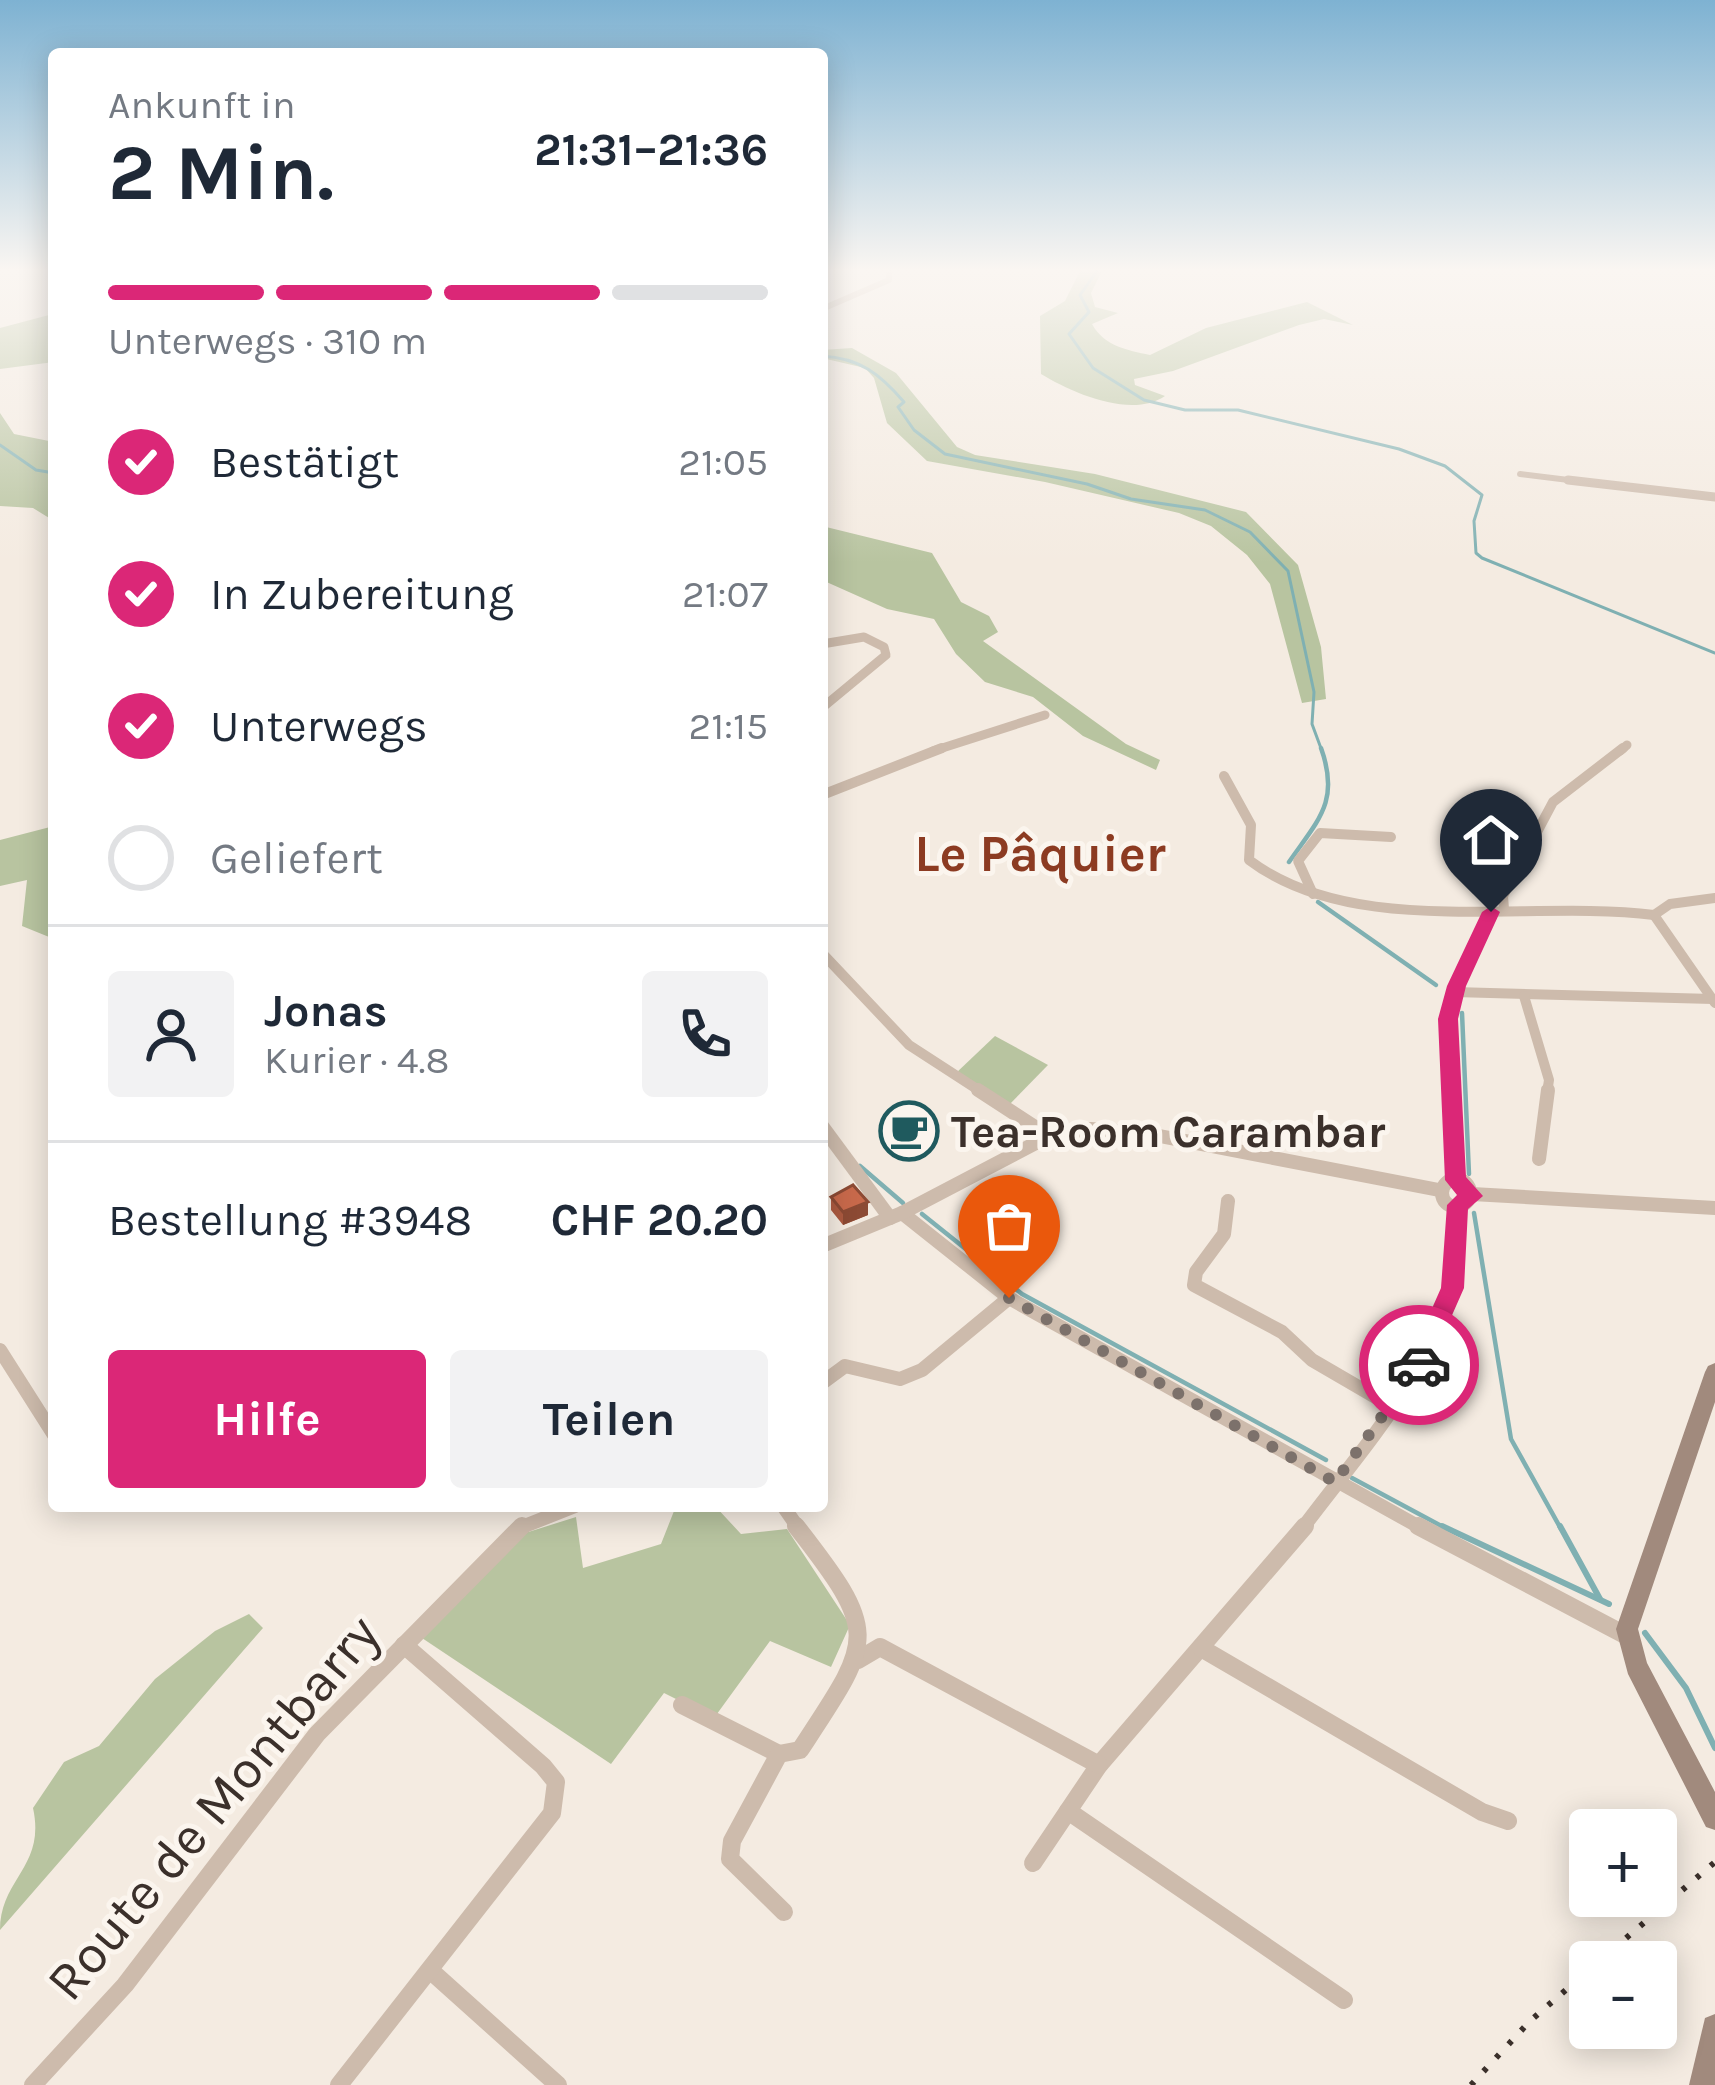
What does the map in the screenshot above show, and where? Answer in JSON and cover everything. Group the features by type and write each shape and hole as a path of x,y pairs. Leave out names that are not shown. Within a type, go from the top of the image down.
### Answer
{"street":[{"path":"1520,474 1715,496"},
{"path":"828,643 864,637 884,647 886,655 828,702"},
{"path":"828,792 901,761 1045,715"},
{"path":"1627,745 1553,802 1454,992 1448,1029 1456,1180 1472,1194 1715,1208"},
{"path":"1224,776 1250,825 1249,860 1268,876 1313,894 1374,906 1654,915 1676,903 1715,898"},
{"path":"1313,894 1298,861 1321,833 1391,837"},
{"path":"1654,915 1714,1001"},
{"path":"828,959 909,1045 1048,1136"},
{"path":"1454,992 1714,1001"},
{"path":"1524,996 1549,1080 1539,1160"},
{"path":"828,1243 896,1215 1048,1136 1114,1128 1439,1190 1457,1205"},
{"path":"828,1133 896,1215 1009,1298 1335,1482 1628,1636"},
{"path":"1439,1190 1445,1181 1456,1180"},
{"path":"1457,1205 1468,1203 1472,1194"},
{"path":"1228,1202 1224,1234 1196,1272 1194,1285 1282,1332 1312,1360 1391,1406"},
{"path":"1033,1863 1100,1765 1262,1580 1391,1406 1446,1309 1457,1266 1457,1205"},
{"path":"828,1379 845,1366 900,1379 922,1370 1009,1298"},
{"path":"0,1350 48,1426"},
{"path":"1715,1372 1636,1591 1628,1636 1640,1674 1715,1818"},
{"name":"Route de Montbarry","path":"32,2085 125,1985 317,1734 518,1528 559,1512"},
{"path":"787,1512 858,1617 858,1660"},
{"path":"339,2085 552,1813 556,1782 404,1645"},
{"path":"682,1705 779,1754 800,1750 858,1660 880,1647 1100,1765"},
{"path":"1201,1648 1482,1813 1508,1821"},
{"path":"779,1754 732,1840 730,1859 784,1912"},
{"path":"1069,1810 1344,2000"},
{"path":"431,1970 558,2085"},
{"path":"1702,2085 1715,2028"}],"green space":[{"path":"865,368 896,373 957,447 975,455 1095,474 1246,512 1298,565 1321,647 1326,699 1302,703 1270,584 1247,555 1211,526 1179,513 1045,482 927,461 887,423 874,378"},
{"path":"1041,368 1180,368 1134,379 1135,385 1165,396 1136,405 1102,401 1041,374"},
{"path":"0,413 14,434 48,441 48,517 33,508 0,506"},
{"path":"828,527 932,553 961,602 989,616 998,632 983,641 1126,744 1160,760 1156,770 1083,736 1033,697 985,682 956,654 934,619 887,609 828,583"},
{"path":"48,828 48,937 22,926 27,880 0,886 0,840"},
{"path":"995,1036 1048,1065 1009,1105 955,1074"},
{"path":"674,1512 721,1512 741,1534 787,1529 850,1625 831,1667 770,1641 714,1718 664,1693 611,1764 419,1636 522,1534 576,1517 583,1568 661,1544"},
{"path":"249,1614 263,1628 0,1930 7,1897 33,1845 33,1808 64,1762 99,1746 155,1679 215,1631"}],"building":[{"path":"853,1185 868,1202 843,1212 831,1197"}],"waterway":[{"path":"865,368 904,402 898,407 914,430 945,454 1087,484 1131,499 1205,510 1250,532 1288,571 1314,692 1312,724 1321,749"},
{"path":"1093,368 1144,400 1185,410 1238,410 1399,449 1445,466 1482,495 1474,521 1476,553 1482,558 1715,653"},
{"path":"0,445 36,470 48,472"},
{"path":"1289,862 1317,821 1327,796 1321,749"},
{"path":"1318,902 1436,985"},
{"path":"1462,1013 1469,1174"},
{"path":"860,1166 903,1203"},
{"path":"1474,1213 1511,1439 1561,1529"},
{"path":"922,1214 1022,1294 1326,1460"},
{"path":"1352,1478 1447,1529"},
{"path":"1442,1526 1609,1604"},
{"path":"1560,1526 1600,1599"},
{"path":"1645,1633 1686,1688 1715,1748"}],"railway":[{"path":"1623,1941 1715,1862"},
{"path":"1471,2085 1530,2021 1569,1987"}],"way so far":[{"path":"1009,1298 1335,1482 1419,1365"}],"place":[{"name":"Tea-Room Carambar","path":"909,1131"}],"district":[{"name":"Le Pâquier","path":"1040,853"}],"route":[{"path":"1419,1365 1442,1322 1453,1288 1457,1205 1468,1203 1472,1196 1456,1180 1448,1019 1456,986 1491,912"}]}
